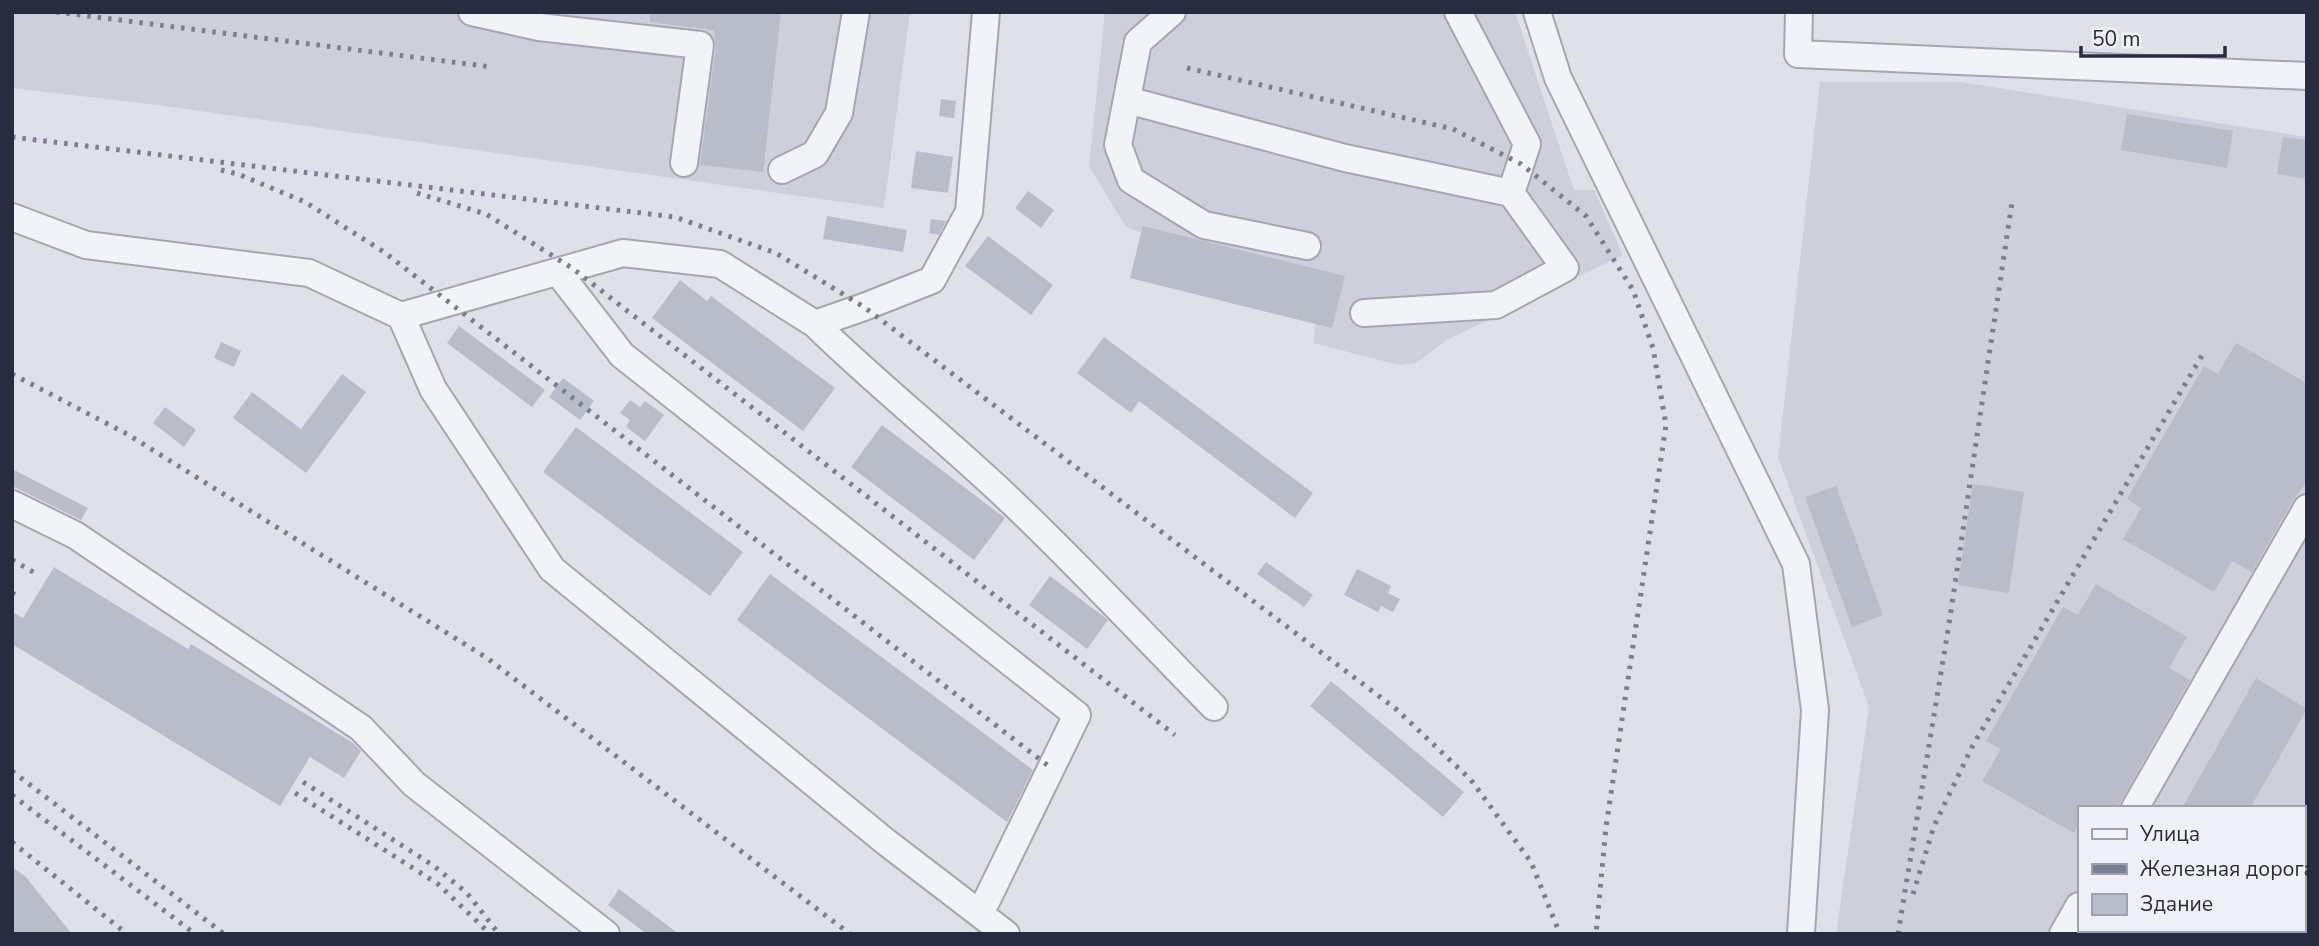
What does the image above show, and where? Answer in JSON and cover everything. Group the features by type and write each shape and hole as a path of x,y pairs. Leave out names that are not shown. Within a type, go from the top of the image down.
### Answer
{"street":[{"path":"472,12 539,27 700,45 684,163"},
{"path":"782,170 815,154 839,113 856,12"},
{"path":"814,324 932,280 970,212 986,12"},
{"path":"1172,12 1138,42 1118,145 1131,180 1204,225 1307,246"},
{"path":"1458,12 1527,144 1511,193"},
{"path":"1537,12 1559,78 1796,564 1815,710 1801,934"},
{"path":"1799,12 1798,54 2307,76"},
{"path":"1127,100 1345,159 1511,193 1565,268 1496,305 1364,313"},
{"path":"12,217 86,245 309,273 401,316 623,253 720,264 814,324 863,371 936,431 1017,506 1214,707"},
{"path":"558,272 622,355 1077,715 980,914"},
{"path":"401,316 433,389 552,569 875,833 1006,934"},
{"path":"12,504 75,535 361,727 414,784 606,934"},
{"path":"2136,806 2307,508"},
{"path":"2063,934 2078,907"}],"shaded area":[{"path":"12,12 910,12 884,208 158,105 12,88"},
{"path":"1105,12 1515,12 1574,190 1594,190 1623,255 1447,340 1416,363 1399,365 1313,343 1316,324 1130,278 1141,233 1126,227 1089,166"},
{"path":"1820,82 1961,82 2307,137 2307,934 1836,934 1869,707 1778,457"}],"building":[{"path":"650,12 781,12 763,172 700,165 716,47 714,30 650,22"},
{"path":"941,99 956,101 954,118 939,116"},
{"path":"2127,114 2233,131 2227,168 2121,150"},
{"path":"2283,137 2307,140 2307,179 2277,174"},
{"path":"916,151 953,157 948,193 911,188"},
{"path":"1028,191 1054,210 1041,228 1015,208"},
{"path":"827,216 907,230 903,252 823,239"},
{"path":"931,219 946,221 939,235 929,233"},
{"path":"1143,226 1345,276 1332,328 1130,278"},
{"path":"988,236 1053,285 1031,315 965,266"},
{"path":"680,280 707,301 711,296 835,388 803,431 652,318"},
{"path":"459,326 545,390 532,407 447,343"},
{"path":"1104,337 1313,493 1295,518 1139,401 1131,413 1077,373"},
{"path":"221,342 241,351 234,367 214,358"},
{"path":"2236,343 2307,383 2307,482 2293,500 2252,572 2232,561 2214,592 2123,539 2141,508 2127,499 2204,366 2218,374"},
{"path":"342,374 366,392 306,473 233,418 252,392 301,429"},
{"path":"563,378 594,401 580,420 549,397"},
{"path":"630,400 640,407 645,401 664,415 645,441 626,427 630,420 620,413"},
{"path":"165,407 196,430 184,447 153,423"},
{"path":"882,425 1005,518 974,560 851,467"},
{"path":"576,427 743,552 710,596 543,472"},
{"path":"12,469 88,508 81,520 12,486"},
{"path":"1973,484 2024,492 2009,593 1958,585"},
{"path":"1836,486 1883,615 1852,627 1805,497"},
{"path":"1266,562 1313,595 1304,607 1257,574"},
{"path":"54,567 188,649 191,644 353,743 361,751 344,778 310,757 280,806 12,644 12,612 23,618"},
{"path":"1357,569 1391,586 1388,593 1400,599 1393,612 1381,606 1378,612 1344,595"},
{"path":"770,574 1033,770 1007,822 737,620"},
{"path":"1050,576 1108,620 1087,649 1029,605"},
{"path":"2096,584 2187,637 2169,668 2190,680 2118,806 2078,806 2078,826 2074,833 1982,781 2001,749 1986,741 2063,607 2078,615"},
{"path":"2256,678 2307,709 2251,806 2183,806"},
{"path":"1331,681 1464,792 1443,817 1310,706"},
{"path":"12,867 25,876 72,934 12,934"},
{"path":"619,889 679,934 647,934 608,905"}],"railway":[{"path":"56,12 492,67"},
{"path":"1187,68 1453,129 1521,164 1586,216 1633,290 1653,348 1666,425 1606,827 1596,934"},
{"path":"12,137 675,217 776,253 864,307 1396,709 1471,780 1531,862 1560,934"},
{"path":"221,170 238,174 305,202 384,252 1051,768"},
{"path":"417,193 486,214 572,268 1175,735"},
{"path":"1898,934 1949,624 2012,202"},
{"path":"1913,894 1934,826 1973,745 2204,352"},
{"path":"12,374 127,434 487,658 850,934"},
{"path":"12,560 35,573"},
{"path":"12,593 18,596"},
{"path":"12,771 224,934"},
{"path":"303,782 434,866 467,893 499,934"},
{"path":"295,793 438,884 485,929"},
{"path":"12,795 195,934"},
{"path":"12,842 127,934"}]}
